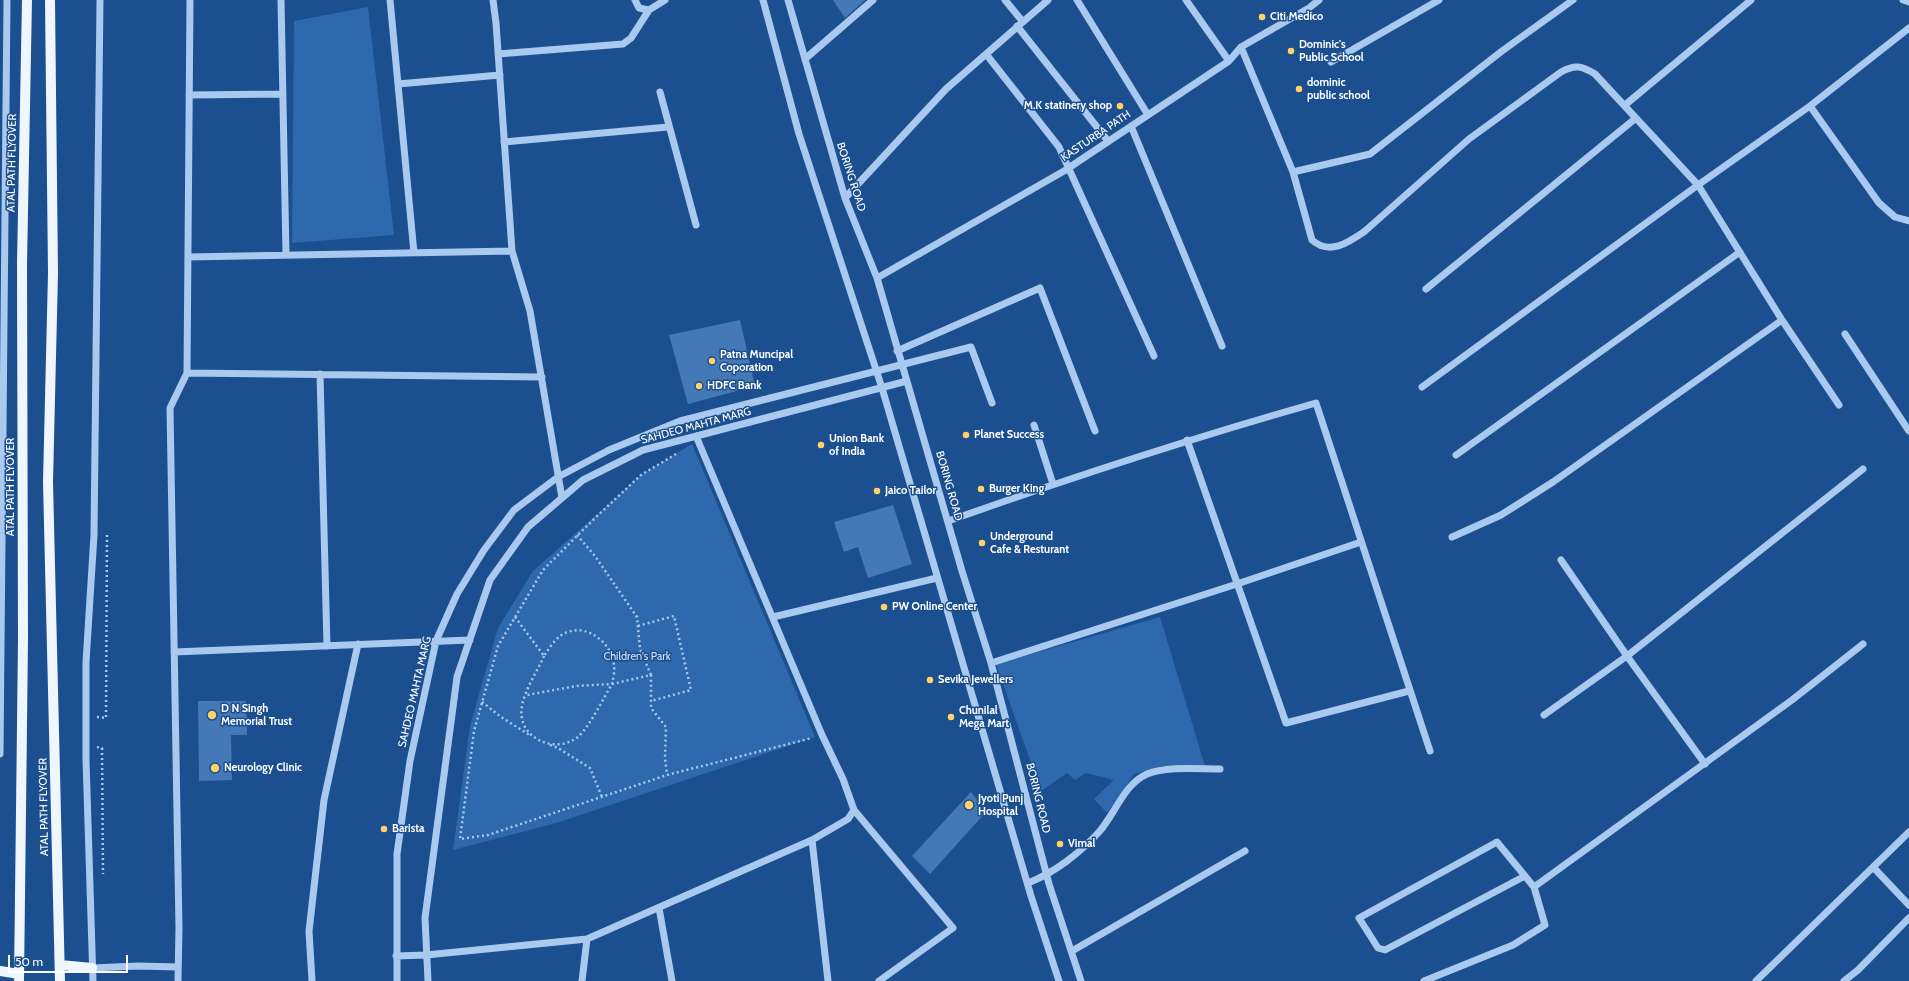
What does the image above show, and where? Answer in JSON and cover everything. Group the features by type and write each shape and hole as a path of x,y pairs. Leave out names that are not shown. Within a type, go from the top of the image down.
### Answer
{"main road":[{"name":"ATAL PATH FLYOVER","path":"19,977 23,638 22,264 27,0"},
{"name":"ATAL PATH FLYOVER","path":"50,0 53,273 48,482 60,981"},
{"path":"60,965 92,968"},
{"path":"0,971 19,977"}],"street":[{"path":"0,753 3,264 7,0"},
{"path":"93,981 86,760 86,662 94,535 100,0"},
{"path":"178,981 170,408 187,373 190,0"},
{"path":"281,0 286,255"},
{"path":"390,0 414,253"},
{"path":"493,0 500,75 512,251 530,310 562,498"},
{"path":"634,0 639,8 648,10 654,9 665,0"},
{"path":"764,0 799,134 882,388 1028,883 1059,981"},
{"name":"BORING ROAD","path":"788,0 845,198 876,278 907,380 962,571 991,663 1046,876 1072,950 1081,981"},
{"path":"805,59 873,0"},
{"path":"1005,0 1020,24 1108,142"},
{"path":"845,198 946,89 1048,0"},
{"path":"1077,0 1148,115"},
{"path":"1186,0 1229,61"},
{"name":"KASTURBA PATH","path":"876,278 1068,167 1108,142 1229,61 1241,47 1309,8 1319,0"},
{"path":"1331,62 1439,0"},
{"path":"1293,172 1370,154 1502,51 1574,0"},
{"path":"1624,106 1751,0"},
{"path":"1903,0 1909,2"},
{"path":"498,54 623,44 631,38 648,10"},
{"path":"1422,387 1698,184 1810,106 1909,28"},
{"path":"1241,47 1293,172 1312,240 1316,244 1332,248 1349,242 1365,231 1469,139 1561,72 1570,67 1578,66 1595,74 1698,184 1782,320 1839,405"},
{"path":"986,54 1054,139 1154,356"},
{"path":"398,84 500,75"},
{"path":"660,92 668,127 696,225"},
{"path":"189,95 283,94"},
{"path":"1810,106 1879,203 1895,217 1909,221"},
{"path":"1426,289 1636,118"},
{"path":"1131,126 1222,346"},
{"path":"504,142 668,127"},
{"path":"188,257 512,251"},
{"path":"1456,455 1740,252"},
{"path":"898,351 1040,288 1095,431"},
{"path":"1452,536 1501,515 1553,482 1782,320"},
{"path":"1845,334 1909,431"},
{"name":"SAHDEO MAHTA MARG","path":"397,981 396,854 410,761 436,641 457,594 484,550 514,510 558,477 608,450 680,421 971,347 992,403"},
{"path":"187,373 542,377"},
{"path":"320,374 327,646"},
{"name":"SAHDEO MAHTA MARG","path":"428,981 425,918 457,677 490,580 528,527 583,480 643,450 882,388 907,380"},
{"path":"948,521 1053,484 1187,440 1316,403 1409,691 1430,751"},
{"path":"1034,425 1053,484"},
{"path":"696,436 822,735 843,779 854,810 953,928 879,981"},
{"path":"1187,440 1286,724 1409,691"},
{"path":"1544,715 1627,656 1862,469"},
{"path":"991,663 1362,542"},
{"path":"1561,560 1627,656 1705,764"},
{"path":"773,617 937,578"},
{"path":"174,652 470,640"},
{"path":"312,981 309,931 324,800 358,644"},
{"path":"1534,887 1792,700 1863,644"},
{"path":"1028,883 1046,876 1098,833 1128,790 1139,778 1162,770 1220,769"},
{"path":"396,956 426,955 587,939 812,840 848,819 854,810"},
{"path":"1756,981 1909,832"},
{"path":"812,840 828,981"},
{"path":"1424,981 1513,945 1545,924 1534,887 1525,876 1497,842 1358,918 1378,948 1385,950 1525,876"},
{"path":"1072,950 1245,851"},
{"path":"1873,867 1909,905"},
{"path":"659,908 672,981"},
{"path":"1844,981 1858,970 1909,918"},
{"path":"582,981 587,939"},
{"path":"92,968 138,966 178,967"}],"path":[{"path":"680,452 641,475 577,535 543,570 498,646 474,731 460,839 488,835 667,775 822,735"},
{"path":"577,535 595,556 637,617 640,649 651,675 651,708 666,727 665,758 667,775"},
{"path":"638,626 674,616 691,690 651,701"},
{"path":"515,617 544,656"},
{"path":"579,629 597,636 609,649 614,666 612,684 579,736 567,742 556,745 543,743 528,731 523,719 522,707 544,656 554,642 566,632 579,629"},
{"path":"527,695 576,686 612,684 651,675"},
{"path":"482,702 501,717 543,743 558,748 590,768 602,797"},
{"path":"102,748 103,882"}],"green space":[{"path":"368,7 394,235 292,243 294,21"},
{"name":"Children's Park","path":"692,444 815,737 556,823 453,850 470,726 498,628 533,571 641,475"},
{"path":"1160,617 1205,766 1162,766 1134,774 1107,813 1094,799 1114,780 1086,773 1075,780 1067,773 1041,791 996,664"}],"building":[{"path":"833,0 865,0 845,18"},
{"name":"Patna Muncipal Coporation","path":"740,320 755,386 688,404 669,335"},
{"path":"893,505 912,564 868,578 858,547 844,552 834,522"},
{"path":"198,701 246,701 247,735 231,735 232,780 199,781"},
{"path":"971,792 986,812 930,874 912,856"}],"place":[{"name":"Citi Medico","path":"1262,17"},
{"name":"Dominic's Public School","path":"1291,51"},
{"name":"dominic public school","path":"1299,89"},
{"name":"M.K statinery shop","path":"1120,106"},
{"name":"Patna Muncipal Coporation","path":"712,361"},
{"name":"HDFC Bank","path":"699,386"},
{"name":"Planet Success","path":"966,435"},
{"name":"Union Bank of India","path":"821,445"},
{"name":"Burger King","path":"981,489"},
{"name":"Jaico Tailor","path":"877,491"},
{"name":"Underground Cafe & Resturant","path":"982,543"},
{"name":"PW Online Center","path":"884,607"},
{"name":"Sevika Jewellers","path":"930,680"},
{"name":"D N Singh Memorial Trust","path":"212,715"},
{"name":"Chunilal Mega Mart","path":"951,717"},
{"name":"Neurology Clinic","path":"215,768"},
{"name":"Jyoti Punj Hospital","path":"969,805"},
{"name":"Barista","path":"384,829"},
{"name":"Vimal","path":"1060,844"}]}
